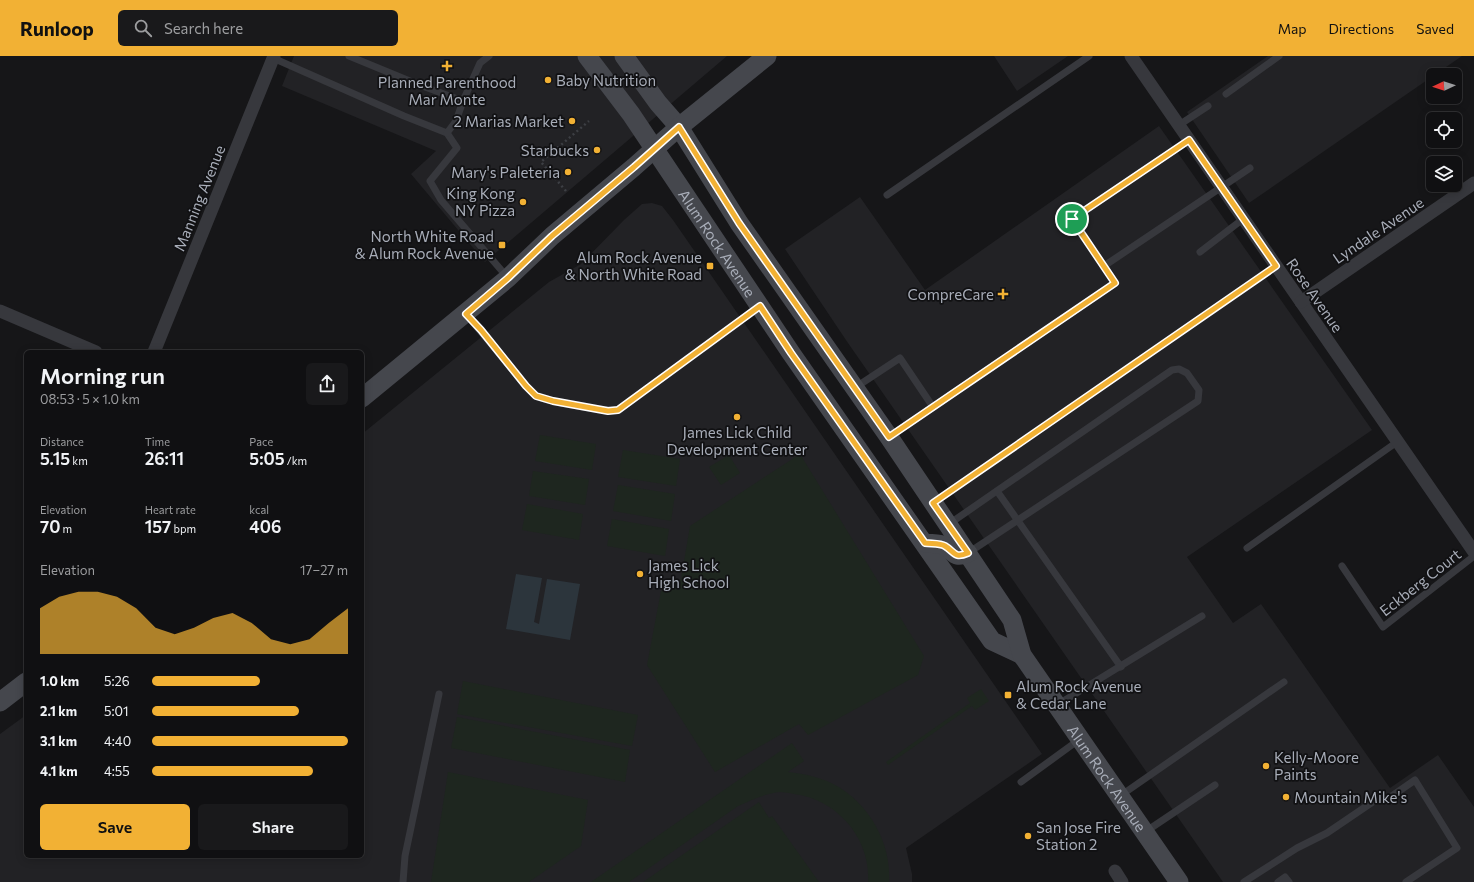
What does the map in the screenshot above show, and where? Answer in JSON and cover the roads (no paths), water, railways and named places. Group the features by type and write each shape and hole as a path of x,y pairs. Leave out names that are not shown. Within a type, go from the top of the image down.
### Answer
{"main road":[{"name":"Alum Rock Avenue","path":"587,56 654,148 791,353 992,641 1022,655"},
{"name":"Alum Rock Avenue","path":"624,56 658,103 679,127 739,223 855,388 968,553 1012,620 1022,655 1179,882"},
{"path":"364,396 466,314 508,278 552,236 634,167 654,148 767,56"},
{"path":"925,543 944,545 954,554 961,556 968,553"},
{"path":"0,702 24,684"}],"street":[{"name":"Manning Avenue","path":"155,350 274,57"},
{"name":"Rose Avenue","path":"1133,57 1243,219 1474,552"},
{"name":"Lyndale Avenue","path":"1301,302 1474,184"},
{"path":"0,311 91,350"},
{"path":"1115,871 1122,882"}],"lane":[{"path":"349,56 463,101"},
{"path":"448,133 456,121 480,63 488,56"},
{"path":"887,195 1089,56"},
{"path":"1226,94 1279,56"},
{"path":"274,57 404,116 448,133 457,148 430,181 441,200 508,278"},
{"path":"1179,125 1208,106"},
{"path":"889,437 1115,283 1072,219 1189,140"},
{"path":"1104,266 1250,168"},
{"path":"1200,252 1243,219"},
{"path":"933,503 1276,266"},
{"path":"466,314 536,396 553,401 608,411 618,410 760,306"},
{"path":"855,388 900,358 933,407"},
{"path":"948,525 1172,370 1179,369 1187,373 1195,384 1199,390 1198,401 968,553"},
{"path":"1247,548 1397,442"},
{"path":"997,491 1121,667"},
{"name":"Eckberg Court","path":"1342,566 1383,627 1474,556"},
{"path":"1057,705 1202,616"},
{"path":"1120,796 1284,682"},
{"path":"403,882 405,856 439,694"},
{"path":"1021,782 1080,739"},
{"path":"1244,882 1297,848 1327,834 1380,797 1389,798 1415,780 1457,848 1406,882"},
{"path":"1145,833 1214,785"},
{"path":"1278,882 1287,879"}],"place":[{"name":"Planned Parenthood Mar Monte","path":"447,66"},
{"name":"Baby Nutrition","path":"548,80"},
{"name":"2 Marias Market","path":"572,121"},
{"name":"Starbucks","path":"597,150"},
{"name":"Mary's Paleteria","path":"568,172"},
{"name":"King Kong NY Pizza","path":"523,202"},
{"name":"North White Road & Alum Rock Avenue","path":"502,245"},
{"name":"Alum Rock Avenue & North White Road","path":"710,266"},
{"name":"CompreCare","path":"1003,294"},
{"name":"James Lick Child Development Center","path":"737,417"},
{"name":"James Lick High School","path":"640,574"},
{"name":"Alum Rock Avenue & Cedar Lane","path":"1008,695"},
{"name":"Kelly-Moore Paints","path":"1266,766"},
{"name":"Mountain Mike's","path":"1286,797"},
{"name":"San Jose Fire Station 2","path":"1028,836"}]}
